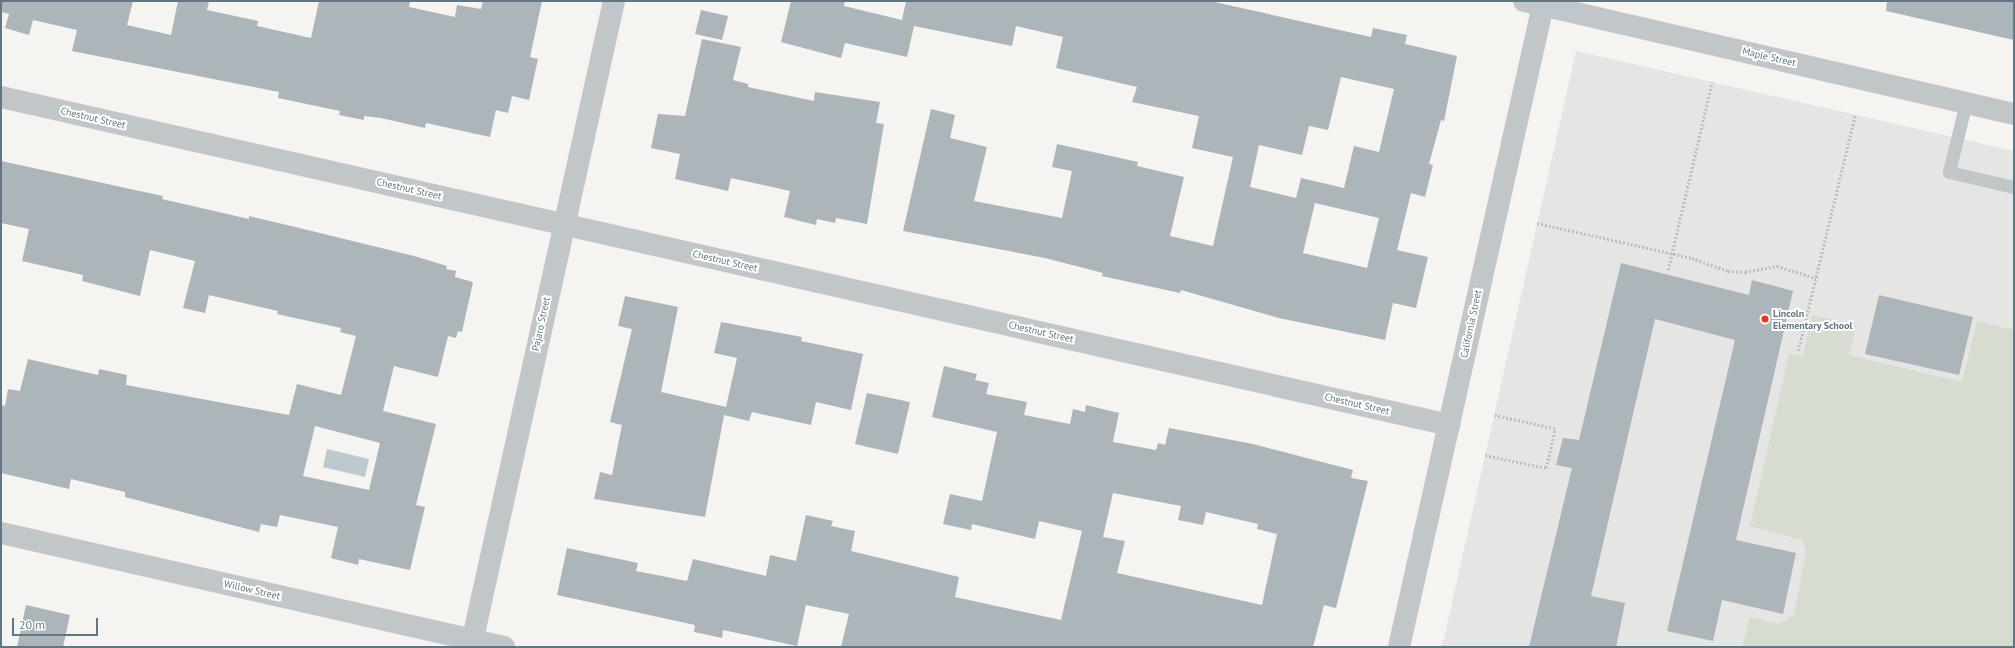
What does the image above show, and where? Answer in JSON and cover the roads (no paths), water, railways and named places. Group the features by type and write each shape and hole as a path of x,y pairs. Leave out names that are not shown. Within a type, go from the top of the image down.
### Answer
{"street":[{"name":"Pajaro Street","path":"471,643 563,224 614,1"},
{"name":"Maple Street","path":"1537,2 2014,114"},
{"name":"California Street","path":"1399,647 1449,425 1537,2"},
{"name":"Chestnut Street","path":"1,97 1449,425"},
{"name":"Willow Street","path":"1,533 471,643 504,647"}],"lane":[{"path":"1966,102 1949,172 2014,187"}],"place":[{"name":"Lincoln Elementary School","path":"1765,319"}]}
